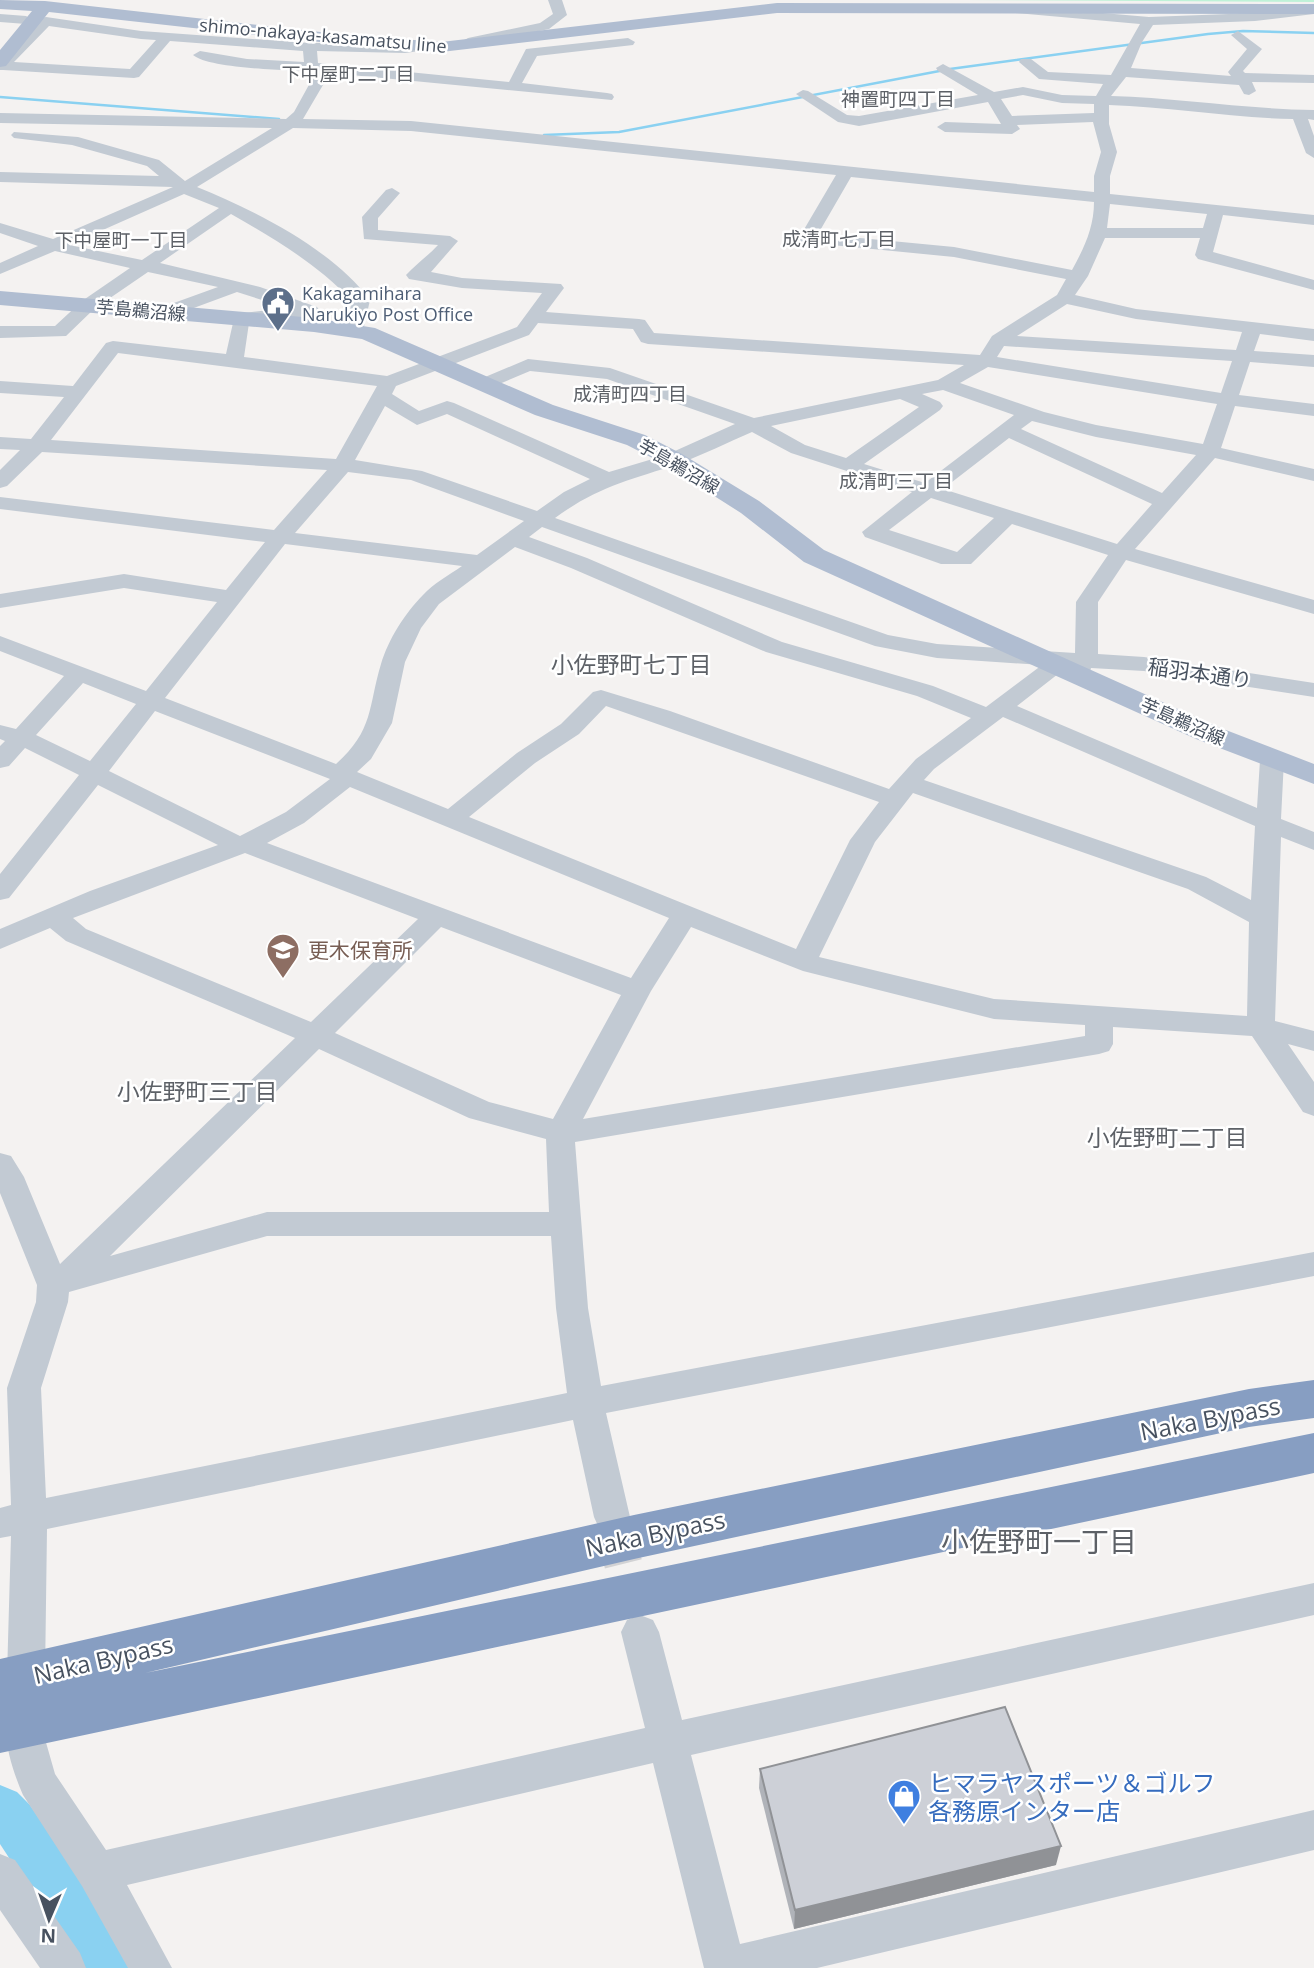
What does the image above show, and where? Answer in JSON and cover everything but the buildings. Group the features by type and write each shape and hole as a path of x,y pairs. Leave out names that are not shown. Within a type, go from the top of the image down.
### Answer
{"highway":[{"name":"Naka Bypass","path":"12,1703 634,1537 1250,1408 1314,1399"},
{"name":"Naka Bypass","path":"12,1703 1314,1453"}],"main road":[{"path":"0,6 37,8 1,65"},
{"name":"shimo-nakaya-kasamatsu line","path":"37,8 422,47 441,47 741,10 821,7 1314,10"},
{"name":"芋島鵜沼線","path":"0,298 241,318 354,331 437,362 544,410 622,434 673,459 750,508 814,556 1067,664 1272,760 1314,775"}],"street":[{"path":"441,47 544,26 560,15 557,6"},
{"path":"0,19 37,8"},
{"path":"1007,8 1149,22 1314,10"},
{"path":"1198,19 1314,19"},
{"path":"1217,20 1255,49 1235,72 1242,79 1262,114"},
{"path":"1,65 46,21 166,37 310,47 422,47"},
{"path":"0,940 53,916 243,845 294,819 323,800 362,754 380,723 393,662 410,627 431,599 571,496 607,479 673,459 753,424 944,384 985,360 998,342 1028,319 1064,298 1095,243 1102,212 1102,176 1107,168 1109,152 1102,100 1149,22"},
{"path":"1,65 134,75 166,37"},
{"path":"512,87 523,72 531,52 628,42"},
{"path":"0,268 52,246 179,184 293,121 318,72 310,47"},
{"path":"155,51 180,52 247,63 258,79 303,78 318,72 607,97"},
{"path":"1026,62 1044,76 1314,79"},
{"path":"945,69 992,96 1012,129 945,127"},
{"path":"805,95 843,119 859,121 1023,91 1050,98 1164,102 1262,114 1307,114 1302,127 1314,153"},
{"path":"1187,122 1187,116 1195,106"},
{"path":"0,118 293,121 411,126 1314,220"},
{"path":"1007,121 1105,118"},
{"path":"0,134 73,140 153,163 179,184 231,207 282,236 332,270 361,300 354,331"},
{"path":"846,171 807,238 954,252 1026,268 1079,275"},
{"path":"0,177 179,184"},
{"path":"0,892 279,538 341,467 384,390 437,362 523,331 555,288 462,283 415,275 430,265 450,241 402,234 370,235 370,216 393,192"},
{"path":"0,332 60,332 88,305 231,207"},
{"path":"1216,210 1204,255 1314,285"},
{"path":"0,229 52,246 236,286 287,300 311,311 241,318 234,361"},
{"path":"1097,233 1210,233"},
{"path":"166,312 236,286"},
{"path":"1064,298 1136,314 1314,335"},
{"path":"535,317 639,324 648,338 985,360 1230,400 1314,410"},
{"path":"599,321 600,317 1314,361"},
{"path":"803,962 863,840 901,791 925,764 995,712 1067,664 1087,602 1121,552 1210,451 1230,400 1253,327"},
{"path":"0,482 37,445 113,347 234,361 384,390"},
{"path":"485,384 528,365 610,374 753,424 798,449 1121,552 1314,607"},
{"path":"944,384 1029,413 1096,431 1210,451 1314,475"},
{"path":"0,387 78,392"},
{"path":"384,390 386,398 417,419 447,407 607,479"},
{"path":"849,465 933,406 902,393"},
{"path":"1009,516 963,559 949,559 873,532 1029,413"},
{"path":"1007,430 1164,502"},
{"name":"稲羽本通り","path":"0,443 371,467 415,475 883,642 937,651 1067,664 1144,664 1314,690"},
{"path":"0,503 481,562"},
{"path":"513,540 579,563 774,647 995,712 1314,842"},
{"path":"0,601 124,581 233,598"},
{"path":"0,643 343,775 803,962 994,1009 1261,1027 1314,1041"},
{"path":"0,761 11,735 79,673"},
{"path":"452,819 526,758 570,729 601,697 1197,883 1263,918"},
{"path":"11,735 243,845 638,991"},
{"path":"1272,760 1263,918 1261,1027 1314,1105"},
{"path":"612,1517 586,1403 572,1308 560,1142 566,1122 638,991 686,913"},
{"path":"53,916 76,935 315,1035 480,1110 563,1133 1099,1044 1099,1017"},
{"path":"53,1284 76,1270 437,916"},
{"path":"0,1164 9,1177 53,1284 52,1302 12,1386 12,1703 37,1782 97,1872 150,1968"},
{"path":"53,1284 267,1224 566,1224"},
{"path":"14,1519 586,1403 1314,1264"},
{"path":"97,1872 669,1741 1314,1599"},
{"path":"640,1632 726,1968 1314,1830"},
{"path":"0,1874 65,1968"}],"green space":[{"path":"964,0 1314,0 1314,2"}],"waterway":[{"path":"544,135 619,132 950,69 1208,34 1243,31 1314,33"},
{"path":"0,97 279,119"},
{"path":"0,1808 13,1821 110,1968"}],"tunnel":[{"path":"614,1527 635,1610"}],"place":[{"name":"Kakagamihara Narukiyo Post Office","path":"278,333"},
{"name":"更木保育所","path":"283,980"},
{"name":"ヒマラヤスポーツ＆ゴルフ 各務原インター店","path":"904,1826"}],"district":[{"name":"下中屋町二丁目","path":"348,74"},
{"name":"神置町四丁目","path":"898,99"},
{"name":"成清町七丁目","path":"839,239"},
{"name":"下中屋町一丁目","path":"121,240"},
{"name":"成清町四丁目","path":"630,394"},
{"name":"成清町三丁目","path":"896,481"},
{"name":"小佐野町七丁目","path":"631,664"},
{"name":"小佐野町三丁目","path":"197,1091"},
{"name":"小佐野町二丁目","path":"1167,1137"},
{"name":"小佐野町一丁目","path":"1039,1541"}]}
